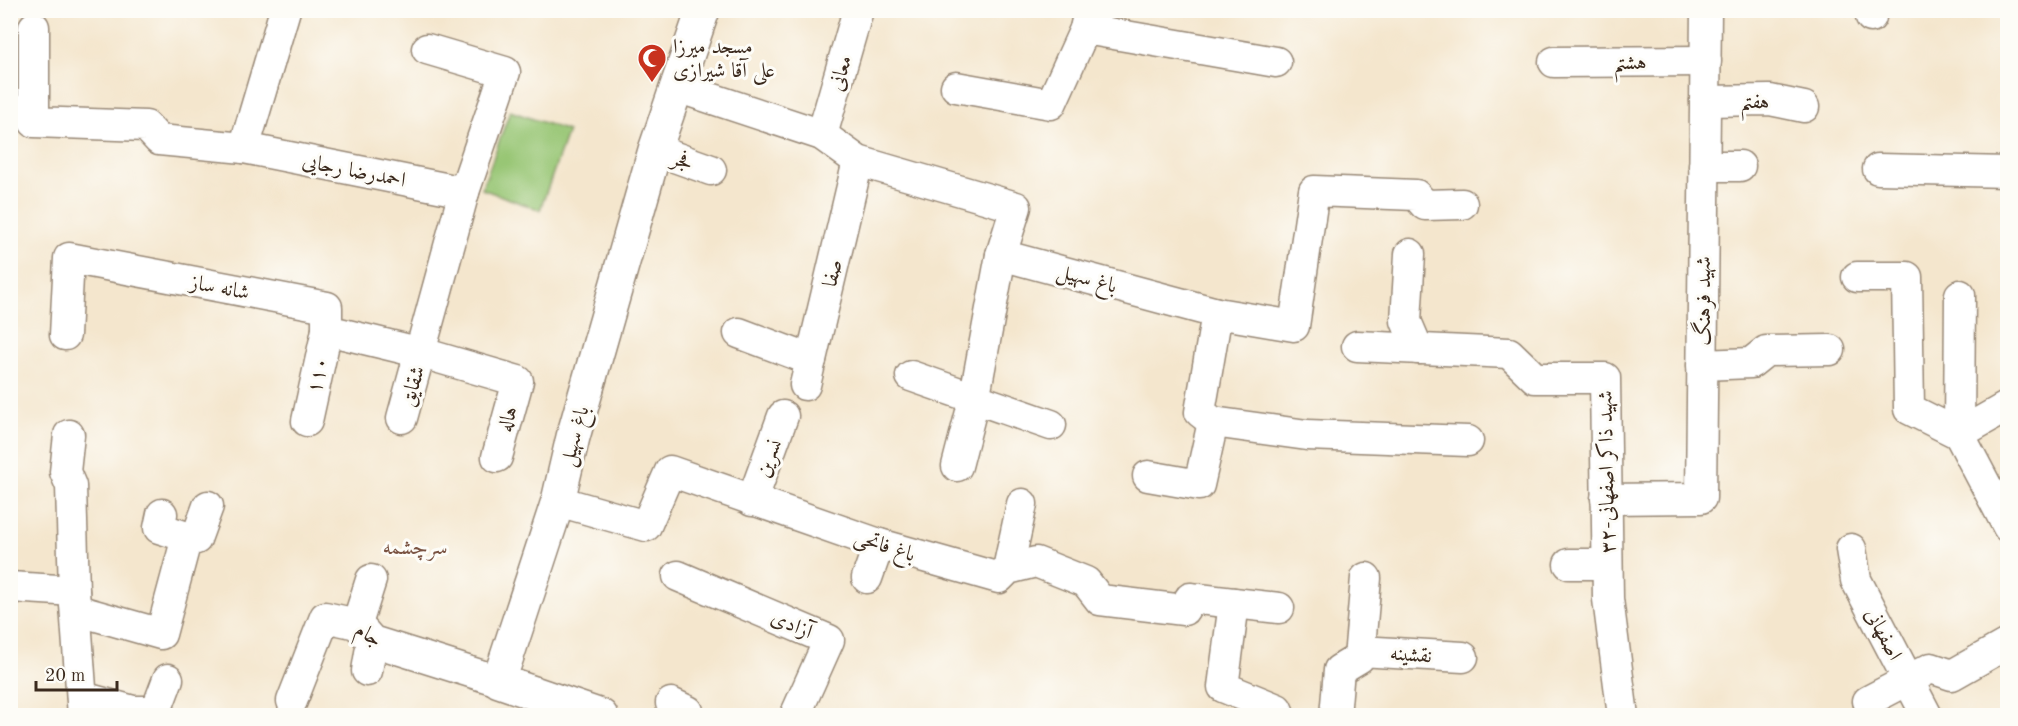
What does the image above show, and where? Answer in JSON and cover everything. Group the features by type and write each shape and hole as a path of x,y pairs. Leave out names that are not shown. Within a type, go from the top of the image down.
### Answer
{"street":[{"path":"243,148 285,10"},
{"name":"باغ سهیل","path":"499,681 558,501 573,437 655,150 703,10"},
{"name":"معانی","path":"822,135 858,10"},
{"name":"شهید فرهنگ","path":"1606,499 1701,498 1706,10"},
{"path":"956,87 1051,104 1087,20 1276,62"},
{"name":"احمدرضا رجایی","path":"33,27 33,122 146,126 159,141 243,148 464,192"},
{"path":"327,330 422,353 464,192 505,72 427,49"},
{"name":"هشتم","path":"1554,62 1706,61"},
{"path":"676,87 822,135 858,161 1016,207 1000,255 974,400 957,466"},
{"name":"هفتم","path":"1705,101 1770,100 1804,107"},
{"name":"فجر","path":"655,150 711,170"},
{"name":"صفا","path":"739,333 808,373 858,161"},
{"path":"1704,166 1740,166"},
{"path":"1878,169 2007,172"},
{"name":"باغ سهیل","path":"1000,255 1217,313 1294,326 1314,191 1416,195 1425,205 1462,204"},
{"path":"1410,255 1406,321 1418,349"},
{"name":"شانه ساز","path":"65,334 69,258 327,307 327,330"},
{"path":"1857,277 1907,277 1909,409 1959,435"},
{"path":"1960,295 1959,435 2007,527"},
{"path":"1217,313 1200,412 1213,422 1307,435 1468,441"},
{"name":"۱۱۰","path":"307,421 327,330"},
{"name":"۳۲-شهید ذاکر اصفهانی","path":"1357,346 1509,353 1534,378 1605,378 1608,599 1623,716"},
{"path":"1702,365 1751,363 1766,351 1830,350"},
{"name":"هاله","path":"422,353 518,381 497,457"},
{"name":"شقایق","path":"402,418 422,353"},
{"path":"911,376 974,400 1051,425"},
{"path":"1959,435 2007,406"},
{"name":"نسرین","path":"752,501 783,416"},
{"path":"1148,476 1199,485 1213,422"},
{"path":"69,435 65,472 71,486 75,600 83,706 156,711 168,679"},
{"name":"باغ فاتحی","path":"558,501 646,526 670,471 879,544 999,578 1008,569 1036,562 1086,582 1100,600 1184,610 1190,598 1279,608"},
{"path":"1008,569 1022,504"},
{"path":"162,514 159,528 196,538 208,506"},
{"path":"10,587 75,600 161,634 187,537"},
{"path":"867,578 879,544"},
{"name":"اصفهانی","path":"1851,549 1856,580 1927,716"},
{"path":"1569,564 1607,564"},
{"name":"آزادی","path":"678,576 829,640 795,716"},
{"path":"1335,716 1340,670 1359,658 1366,578"},
{"path":"367,672 364,633 370,580"},
{"path":"1234,603 1223,687 1277,710 1280,716"},
{"name":"جام","path":"292,701 325,617 499,681"},
{"path":"1868,701 1931,668 1952,675 2005,645 2007,651"},
{"name":"نقشینه","path":"1360,651 1463,657"},
{"path":"499,681 594,714"}],"green space":[{"path":"510,111 568,131 540,210 482,189"}],"place":[{"name":"مسجد میرزا علی آقا شیرازی","path":"652,84"}],"district":[{"name":"سرچشمه","path":"415,546"}]}
